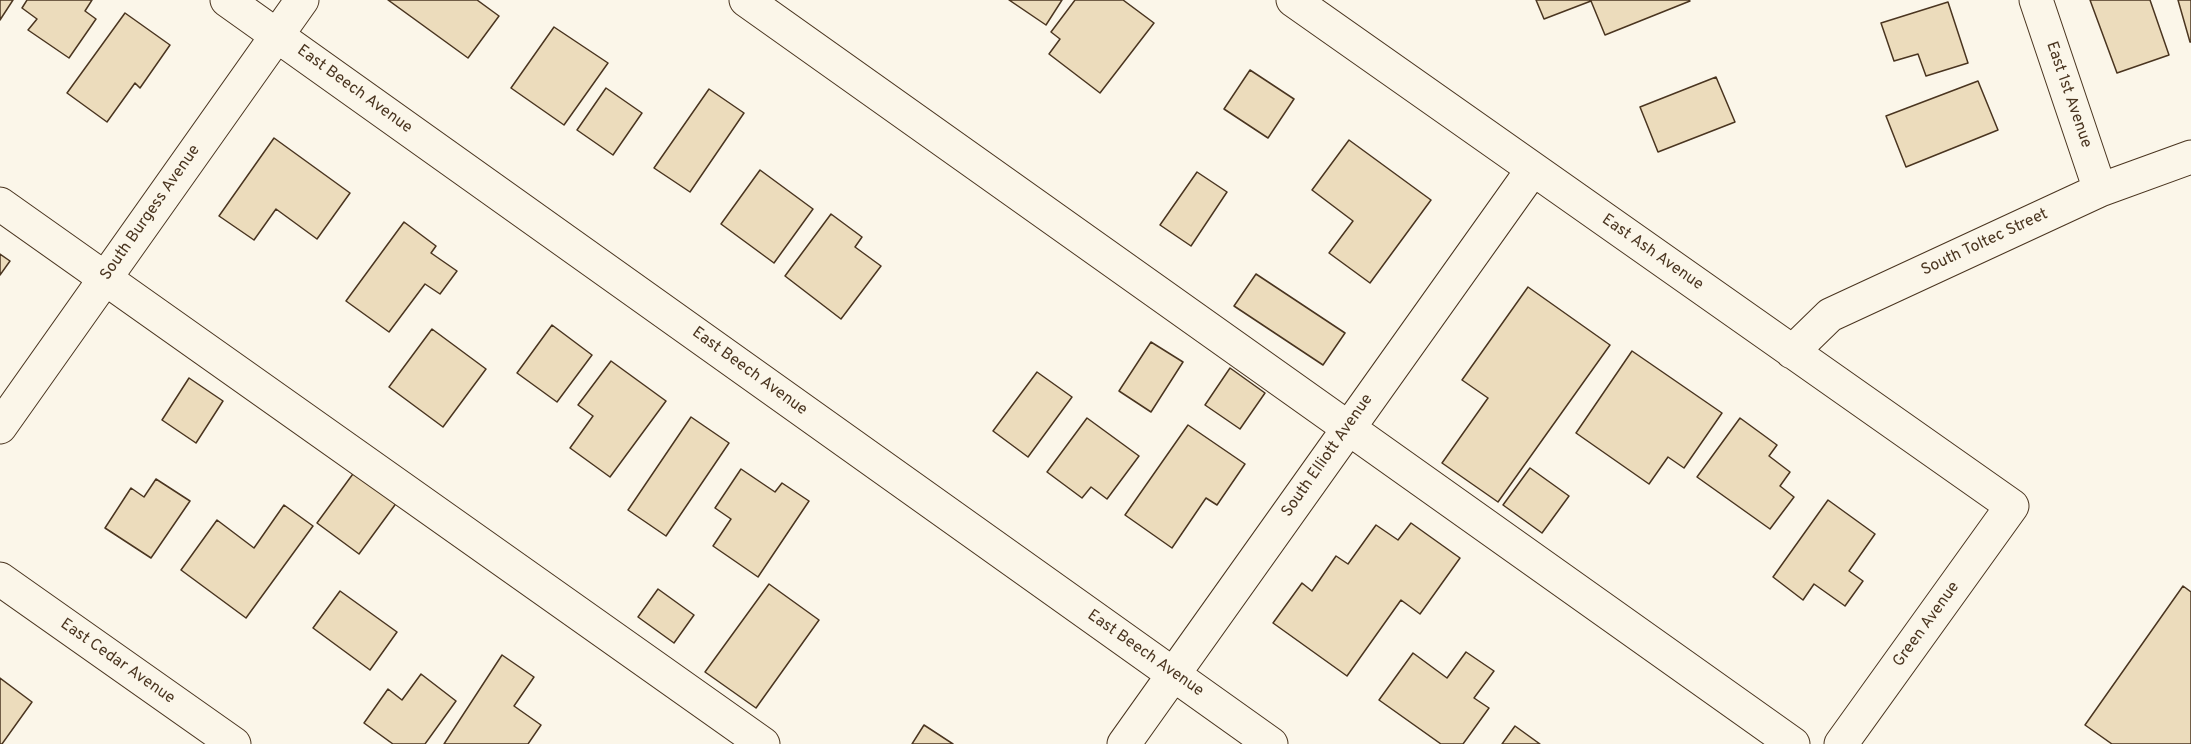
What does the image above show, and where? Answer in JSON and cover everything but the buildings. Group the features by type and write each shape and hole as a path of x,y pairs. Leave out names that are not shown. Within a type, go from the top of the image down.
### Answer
{"street":[{"name":"East Beech Avenue","path":"227,0 1271,744"},
{"name":"South Burgess Avenue","path":"0,427 302,0"},
{"path":"746,0 1793,744"},
{"name":"East Ash Avenue","path":"1293,0 2012,506"},
{"name":"East 1st Avenue","path":"2036,0 2100,190"},
{"name":"South Toltec Street","path":"1792,352 1830,315 2100,190 2191,157"},
{"name":"South Elliott Avenue","path":"1124,744 1533,169"},
{"path":"0,204 763,744"},
{"name":"Green Avenue","path":"1841,744 2012,506"},
{"name":"East Cedar Avenue","path":"0,579 234,744"}]}
